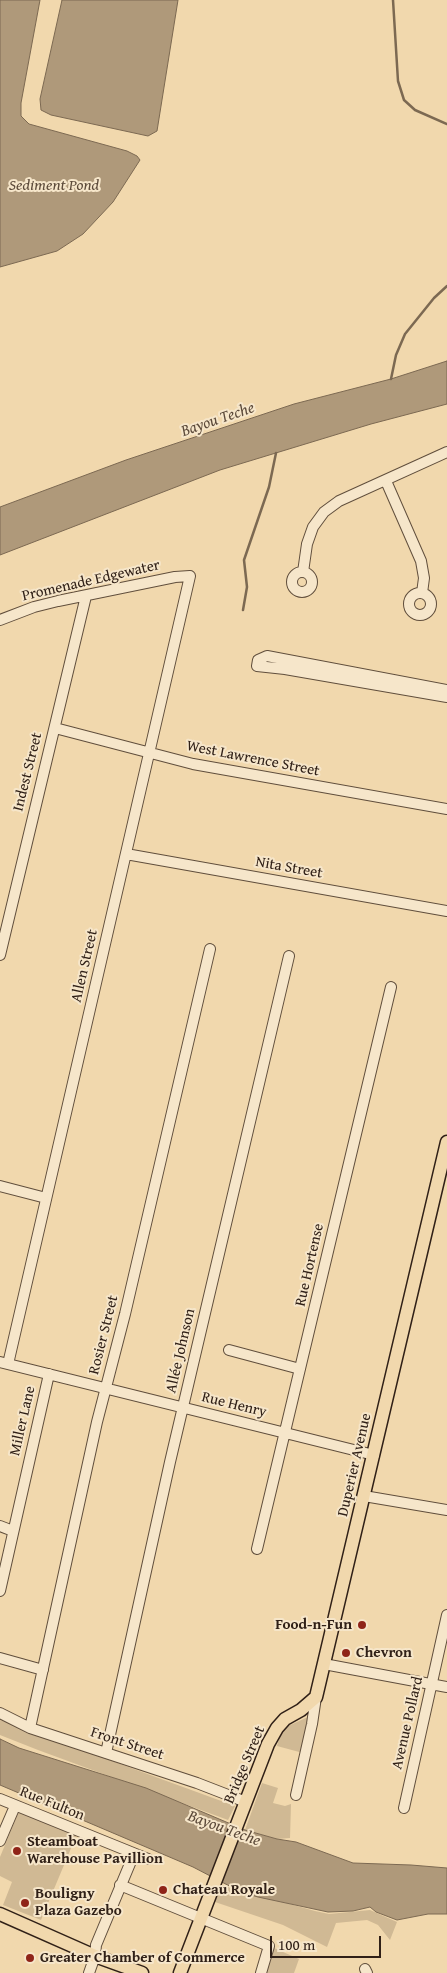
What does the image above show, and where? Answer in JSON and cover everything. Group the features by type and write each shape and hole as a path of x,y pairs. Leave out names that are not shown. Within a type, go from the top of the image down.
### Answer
{"main road":[{"name":"Duperier Avenue","path":"316,1696 443,1175 447,1142"},
{"name":"Bridge Street","path":"180,1973 268,1744 277,1728 285,1719 301,1710 316,1696"},
{"path":"0,1914 95,1956 142,1973"}],"street":[{"path":"303,572 307,544 313,527 324,512 339,502 447,452"},
{"path":"386,481 421,561 424,578 422,593"},
{"name":"Promenade Edgewater","path":"0,620 34,607 175,577 190,576"},
{"name":"Allen Street","path":"4,1363 46,1198 190,576"},
{"name":"Indest Street","path":"0,954 86,596"},
{"path":"304,668 386,683 447,697"},
{"path":"386,683 447,690"},
{"name":"West Lawrence Street","path":"55,728 193,764 447,810"},
{"name":"Nita Street","path":"126,854 447,911"},
{"name":"Rosier Street","path":"30,1728 97,1422 107,1388 210,949"},
{"name":"Allée Johnson","path":"106,1753 183,1407 290,956"},
{"name":"Rue Hortense","path":"257,1549 391,987"},
{"path":"0,1186 46,1198"},
{"path":"229,1350 300,1369"},
{"name":"Rue Henry","path":"4,1363 374,1455"},
{"name":"Miller Lane","path":"0,1591 49,1374"},
{"path":"364,1496 447,1510"},
{"path":"0,1526 13,1531"},
{"name":"Avenue Pollard","path":"404,1808 447,1615"},
{"path":"0,1658 43,1670"},
{"path":"324,1664 447,1687"},
{"name":"Duperier Avenue","path":"296,1795 312,1724 316,1696"},
{"name":"Front Street","path":"0,1713 30,1728 197,1783 246,1802"},
{"name":"Rue Fulton","path":"0,1799 148,1859"},
{"path":"0,1841 15,1806"},
{"path":"89,1973 95,1956 96,1945 134,1854"},
{"path":"120,1885 269,1946 261,1973"}],"shaded area":[{"path":"310,1716 303,1753 277,1746 280,1735 286,1727"},
{"path":"0,1720 235,1806 228,1820 0,1735"},
{"path":"262,1783 278,1788 273,1803 285,1806 291,1804 290,1838 277,1839 245,1830"},
{"path":"19,1811 77,1834 41,1920 3,1905 12,1882 0,1876 0,1857"},
{"path":"222,1885 329,1914 370,1910 397,1922 390,1940 378,1925 367,1920 336,1923 327,1947 283,1925 215,1902"},
{"path":"274,1948 299,1959 294,1973 266,1973"}],"water":[{"name":"Sediment Pond","path":"0,0 40,0 21,103 21,116 29,124 127,151 137,156 140,160 113,202 83,234 57,251 0,267"},
{"path":"62,0 178,0 157,131 148,136 51,115 41,110 40,99"},
{"path":"447,361 447,404 371,424 220,470 0,555 0,507 126,460 294,404 391,379"},
{"name":"Bayou Teche","path":"0,1739 19,1748 146,1788 245,1830 296,1842 353,1863 447,1868 447,1914 428,1914 397,1920 376,1912 370,1907 353,1911 328,1912 241,1892 193,1867 0,1785"}],"waterway":[{"path":"393,0 398,81 404,100 415,110 447,124"},
{"path":"391,379 396,355 405,334 434,298 447,286"},
{"path":"243,610 247,587 244,560 269,487 276,453"}],"place":[{"name":"Food-n-Fun","path":"362,1625"},
{"name":"Chevron","path":"346,1653"},
{"name":"Steamboat Warehouse Pavillion","path":"17,1851"},
{"name":"Chateau Royale","path":"163,1890"},
{"name":"Bouligny Plaza Gazebo","path":"25,1903"},
{"name":"Greater Chamber of Commerce","path":"30,1958"}]}
